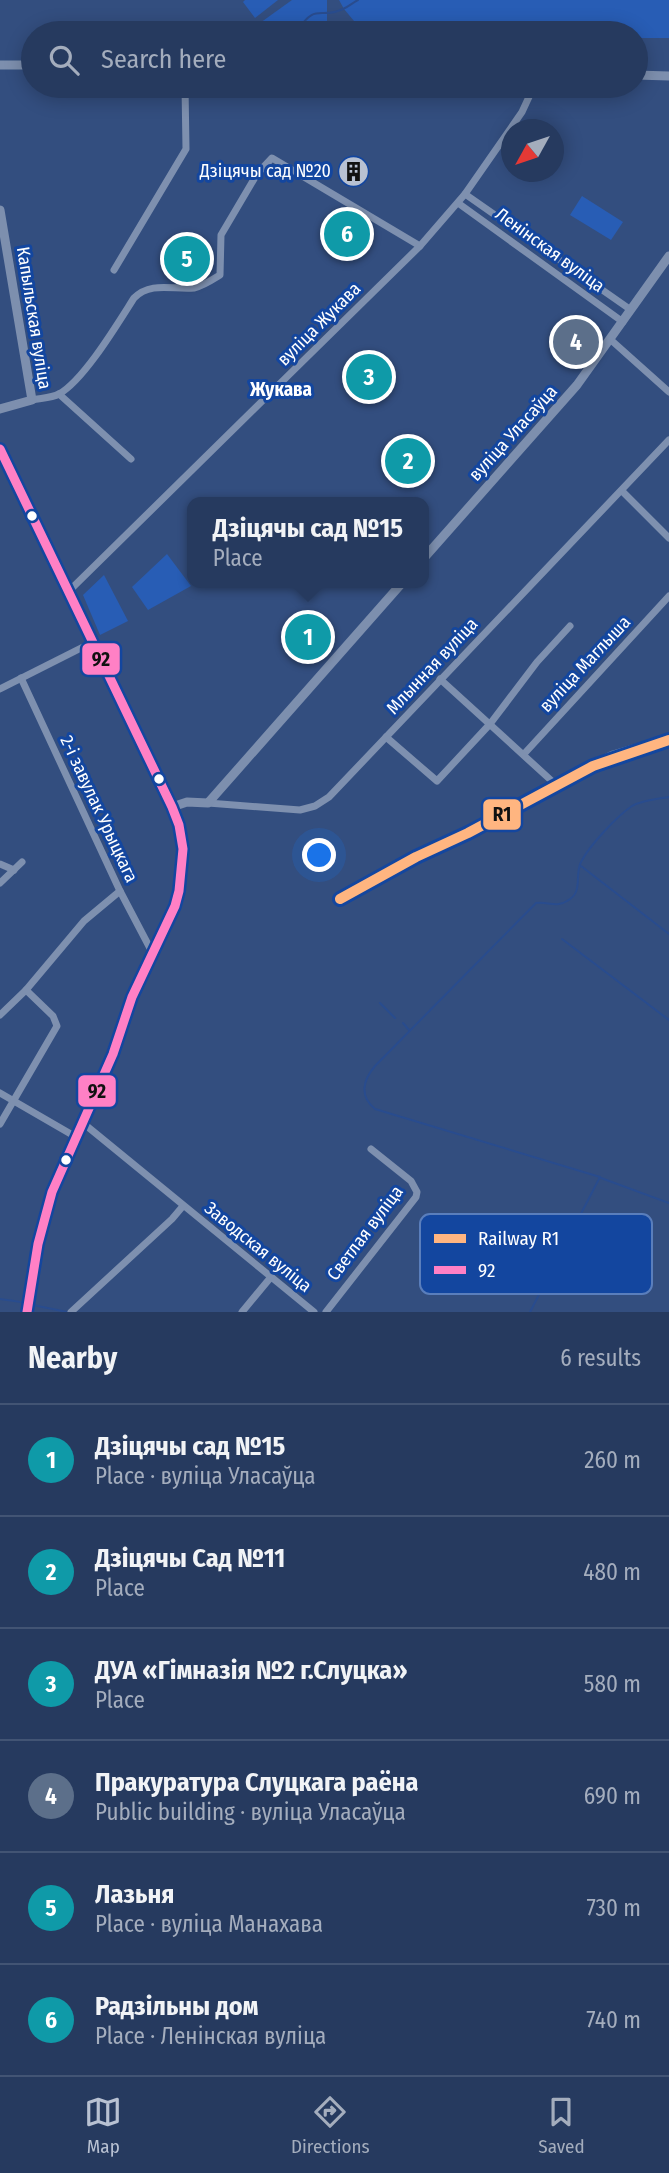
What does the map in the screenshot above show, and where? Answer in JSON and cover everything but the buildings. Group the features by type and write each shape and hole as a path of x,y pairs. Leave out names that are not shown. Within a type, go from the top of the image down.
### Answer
{"main road":[{"path":"0,65 21,65"},
{"path":"648,75 669,76"},
{"name":"Капыльская вуліца","path":"0,210 32,400 0,409"},
{"name":"вуліца Уласаўца","path":"429,552 577,385 669,256"},
{"path":"0,449 172,807 179,825 183,849 181,879 175,906 132,997 113,1054 52,1192 32,1271 27,1312"},
{"path":"208,803 398,588"},
{"name":"Млынная вуліца","path":"172,807 187,802 208,803"}],"street":[{"path":"114,270 186,149 185,98"},
{"name":"вуліца Жукава","path":"68,592 420,246 466,194 522,112 528,98"},
{"path":"32,400 59,394 89,363 134,298 143,290 198,287 220,275 221,235 261,169 272,158 420,246"},
{"name":"Ленінская вуліца","path":"466,194 631,310"},
{"name":"Ленінская вуліца","path":"458,203 623,322"},
{"path":"611,340 669,392"},
{"path":"59,394 131,459"},
{"name":"Млынная вуліца","path":"208,803 300,810 315,806 338,789 669,440"},
{"path":"622,491 669,538"},
{"name":"вуліца Маглыша","path":"524,754 669,596"},
{"path":"386,737 437,781 490,724 537,662 570,626"},
{"path":"0,689 93,642"},
{"name":"2-і завулак Урыцкага","path":"21,678 120,891 152,952"},
{"path":"440,679 554,783 613,754 669,737"},
{"path":"0,883 22,862"},
{"path":"0,864 14,870"},
{"path":"0,1015 26,990 84,921 120,891"},
{"path":"0,1124 57,1026 54,1016 26,990"},
{"path":"0,1093 76,1137"},
{"name":"Заводская вуліца","path":"83,1123 314,1312"},
{"name":"Светлая вуліца","path":"326,1312 416,1197 415,1185 371,1149"},
{"name":"Заводская вуліца","path":"71,1312 183,1206"},
{"path":"242,1312 271,1277"}],"shaded area":[{"path":"278,0 255,18 243,2"},
{"path":"292,0 327,0 327,21 263,21"},
{"path":"339,0 669,0 669,38 648,38 648,21 354,21"},
{"path":"582,196 623,222 611,240 570,215"},
{"path":"167,554 187,581 187,588 148,610 132,587"},
{"path":"104,575 128,621 100,635 83,595"}],"waterway":[{"path":"305,21 314,14 335,12 358,0"},
{"path":"581,1214 600,1177 375,1109 367,1099 364,1088 375,1066 536,903 559,904 572,897 577,888 579,867 585,855 619,817 636,804 669,797"},
{"path":"581,866 669,934"},
{"path":"562,939 669,1020"},
{"path":"380,1003 395,1018"},
{"path":"403,1023 409,1030"},
{"path":"601,1178 669,1203"},
{"path":"530,1312 539,1294"},
{"path":"0,1299 21,1302"},
{"path":"33,1305 67,1312"}],"rail line":[{"name":"R1","path":"340,899 593,766 669,740"}],"transit line":[{"name":"92","path":"0,449 172,807 179,825 183,849 175,906 132,997 113,1054 52,1192 38,1244 27,1312"}],"place":[{"name":"Дзіцячы сад №20","path":"354,171"},
{"name":"Радзільны дом","path":"347,234"},
{"name":"Лазьня","path":"187,259"},
{"name":"Пракуратура Слуцкага раёна","path":"576,342"},
{"name":"ДУА «Гімназія №2 г.Слуцка»","path":"369,377"},
{"name":"Дзіцячы Сад №11","path":"408,461"},
{"name":"Дзіцячы сад №15","path":"308,637"}],"district":[{"name":"Жукава","path":"281,389"}]}
